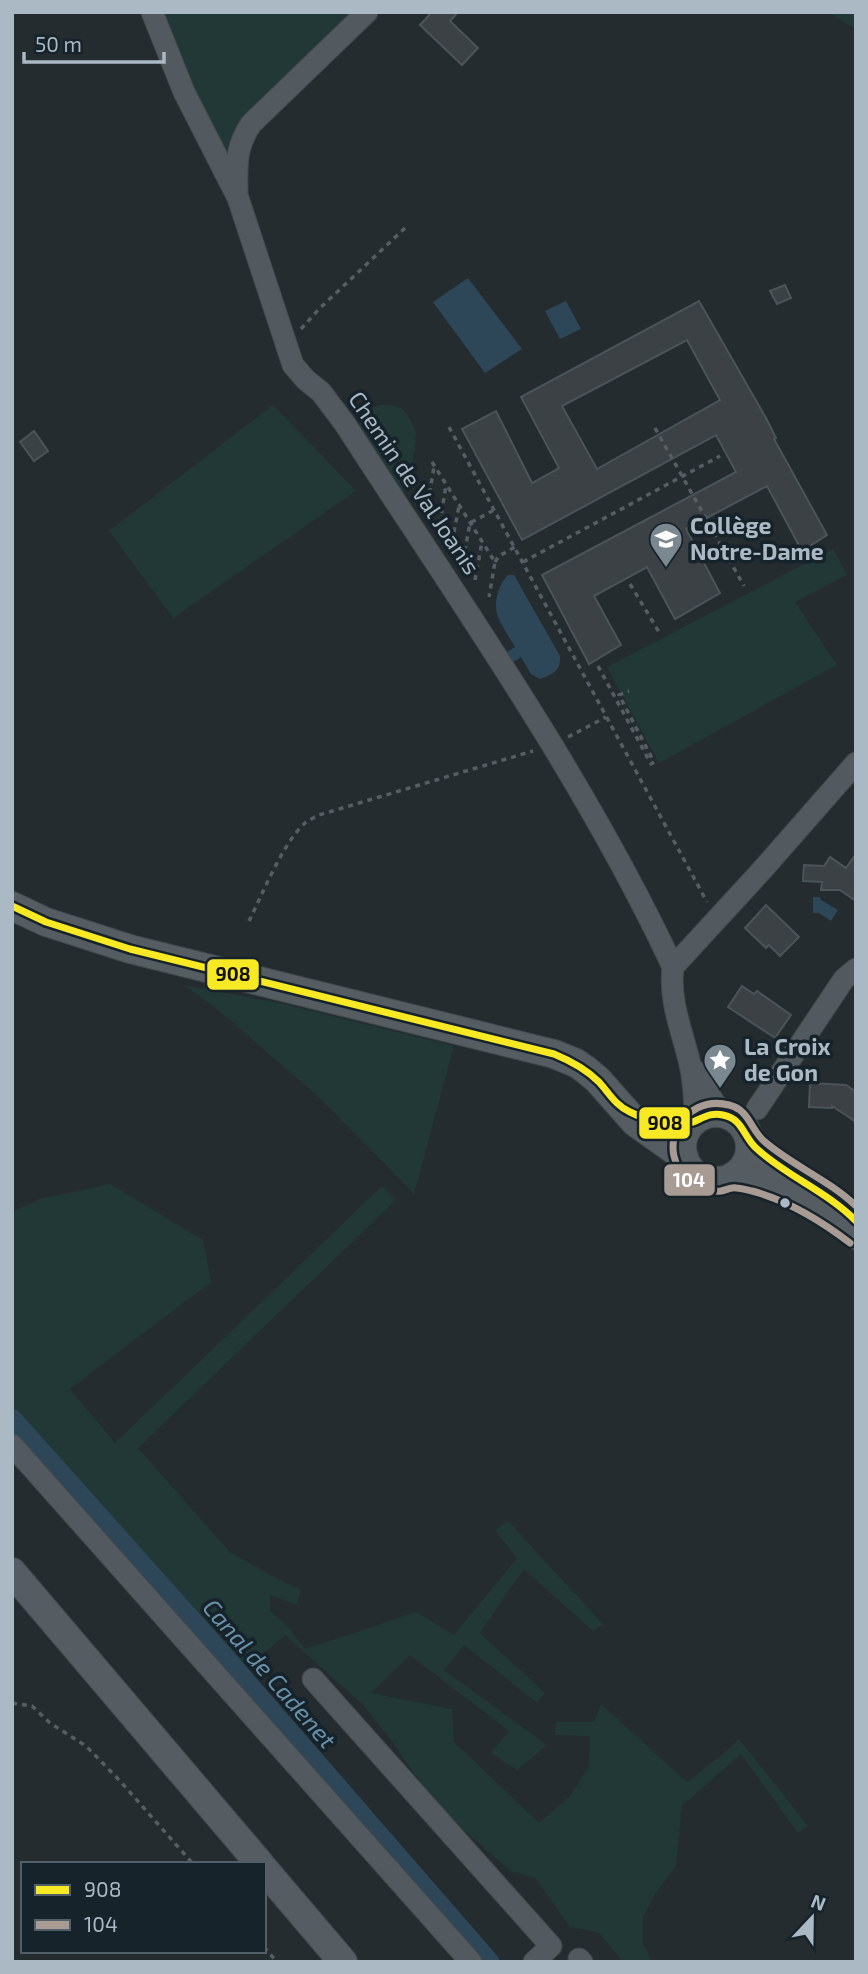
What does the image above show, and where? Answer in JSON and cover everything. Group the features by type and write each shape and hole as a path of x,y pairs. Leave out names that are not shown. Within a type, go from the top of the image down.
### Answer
{"main road":[{"path":"12,906 46,922 130,949 554,1054 586,1070 635,1122 684,1157"},
{"path":"626,1111 679,1124 709,1114 737,1113 749,1141 749,1154 740,1171 732,1177 709,1180 689,1168 684,1157 683,1138 694,1121"},
{"path":"749,1141 780,1167 842,1206 856,1221"},
{"path":"732,1177 769,1185 802,1198 856,1236"},
{"path":"12,1572 258,1862"},
{"path":"266,1871 343,1962"}],"street":[{"name":"Chemin de Val Joanis","path":"152,12 184,92 237,198 293,365 321,392 345,424 462,603 552,746 625,872 673,967"},
{"path":"237,198 238,151 251,124 367,12"},
{"path":"694,1121 695,1091 690,1060 673,1005 673,967 856,763"},
{"path":"690,1060 715,1104 737,1113 844,979 856,969"},
{"path":"12,1445 471,1962"},
{"path":"313,1679 551,1946 537,1959"}],"path":[{"path":"289,352 297,333 318,309 405,228"},
{"path":"449,427 711,907"},
{"path":"655,428 744,586"},
{"path":"523,562 720,456"},
{"path":"428,503 433,463 495,562"},
{"path":"440,523 446,485"},
{"path":"452,542 459,505"},
{"path":"470,523 494,510"},
{"path":"463,561 470,523"},
{"path":"475,580 482,542"},
{"path":"489,597 495,562 499,556 515,547"},
{"path":"630,583 659,632"},
{"path":"598,666 651,764 654,762 619,695 629,691"},
{"path":"249,921 285,850 306,822 319,815 552,746"},
{"path":"12,1703 32,1706 50,1723 86,1746 191,1862"}],"green space":[{"path":"156,12 361,12 246,119 224,159"},
{"path":"828,12 856,12 856,29"},
{"path":"273,405 356,491 173,618 109,531"},
{"path":"380,405 401,408 416,431 408,487 404,492 397,489 360,431 359,420 369,409"},
{"path":"833,549 847,575 795,602 837,665 659,763 607,667"},
{"path":"184,985 284,1004 454,1046 414,1194 322,1100 217,1009"},
{"path":"110,1184 203,1240 211,1282 70,1389 115,1443 382,1186 396,1200 138,1448 230,1552 301,1590 297,1605 270,1595 270,1611 288,1627 305,1649 416,1612 454,1635 517,1558 495,1530 508,1521 603,1624 593,1631 524,1569 480,1633 545,1693 537,1703 464,1645 444,1670 547,1745 517,1770 491,1753 509,1731 410,1655 371,1693 452,1709 454,1742 539,1823 570,1796 589,1766 590,1736 555,1735 556,1722 594,1722 601,1704 687,1782 739,1739 808,1826 798,1833 741,1754 682,1806 676,1866 655,1894 643,1917 643,1943 652,1962 623,1962 598,1932 570,1927 535,1878 511,1871 462,1829 427,1791 363,1705 285,1635 254,1662 244,1667 12,1405 12,1212 40,1199"}],"water":[{"path":"468,278 522,349 485,373 433,302"},
{"path":"566,301 581,329 560,339 545,311"},
{"path":"508,575 514,575 560,656 555,671 540,679 531,674 521,657 512,663 507,652 515,647 500,621 496,601 499,589"},
{"path":"813,897 820,897 838,910 831,921 819,913 813,913"}],"building":[{"path":"432,12 458,12 450,21 478,48 462,65 420,25"},
{"path":"785,285 791,298 777,304 770,291"},
{"path":"699,301 766,418 776,438 774,439 827,535 802,551 767,486 686,529 720,593 675,619 647,567 594,596 621,645 589,664 542,575 736,472 716,435 522,540 462,429 496,411 532,483 559,468 521,397","holes":["687,340 720,400 597,469 562,406"]},
{"path":"34,431 48,451 34,461 20,442"},
{"path":"856,854 856,901 840,890 821,890 822,882 803,881 804,865 824,866 830,857 846,868"},
{"path":"766,905 799,937 780,956 769,945 766,948 745,928"},
{"path":"742,986 754,994 757,991 791,1015 775,1038 728,1007"},
{"path":"810,1083 846,1085 856,1092 856,1122 832,1106 809,1107"}],"waterway":[{"name":"Canal de Cadenet","path":"12,1418 228,1660 490,1962"}],"transit line":[{"name":"908","path":"12,906 46,922 130,949 554,1054 589,1073 625,1109 653,1120 677,1124 693,1122 715,1114 730,1117 768,1158 832,1200 856,1221"},
{"name":"104","path":"850,1243 804,1212 766,1195 738,1188 709,1190 691,1182 680,1170 674,1156 673,1141 678,1128 686,1116 698,1108 712,1104 736,1108 746,1116 765,1142 856,1206"}],"place":[{"name":"Collège Notre-Dame","path":"666,569"},
{"name":"La Croix de Gon","path":"720,1090"}]}
